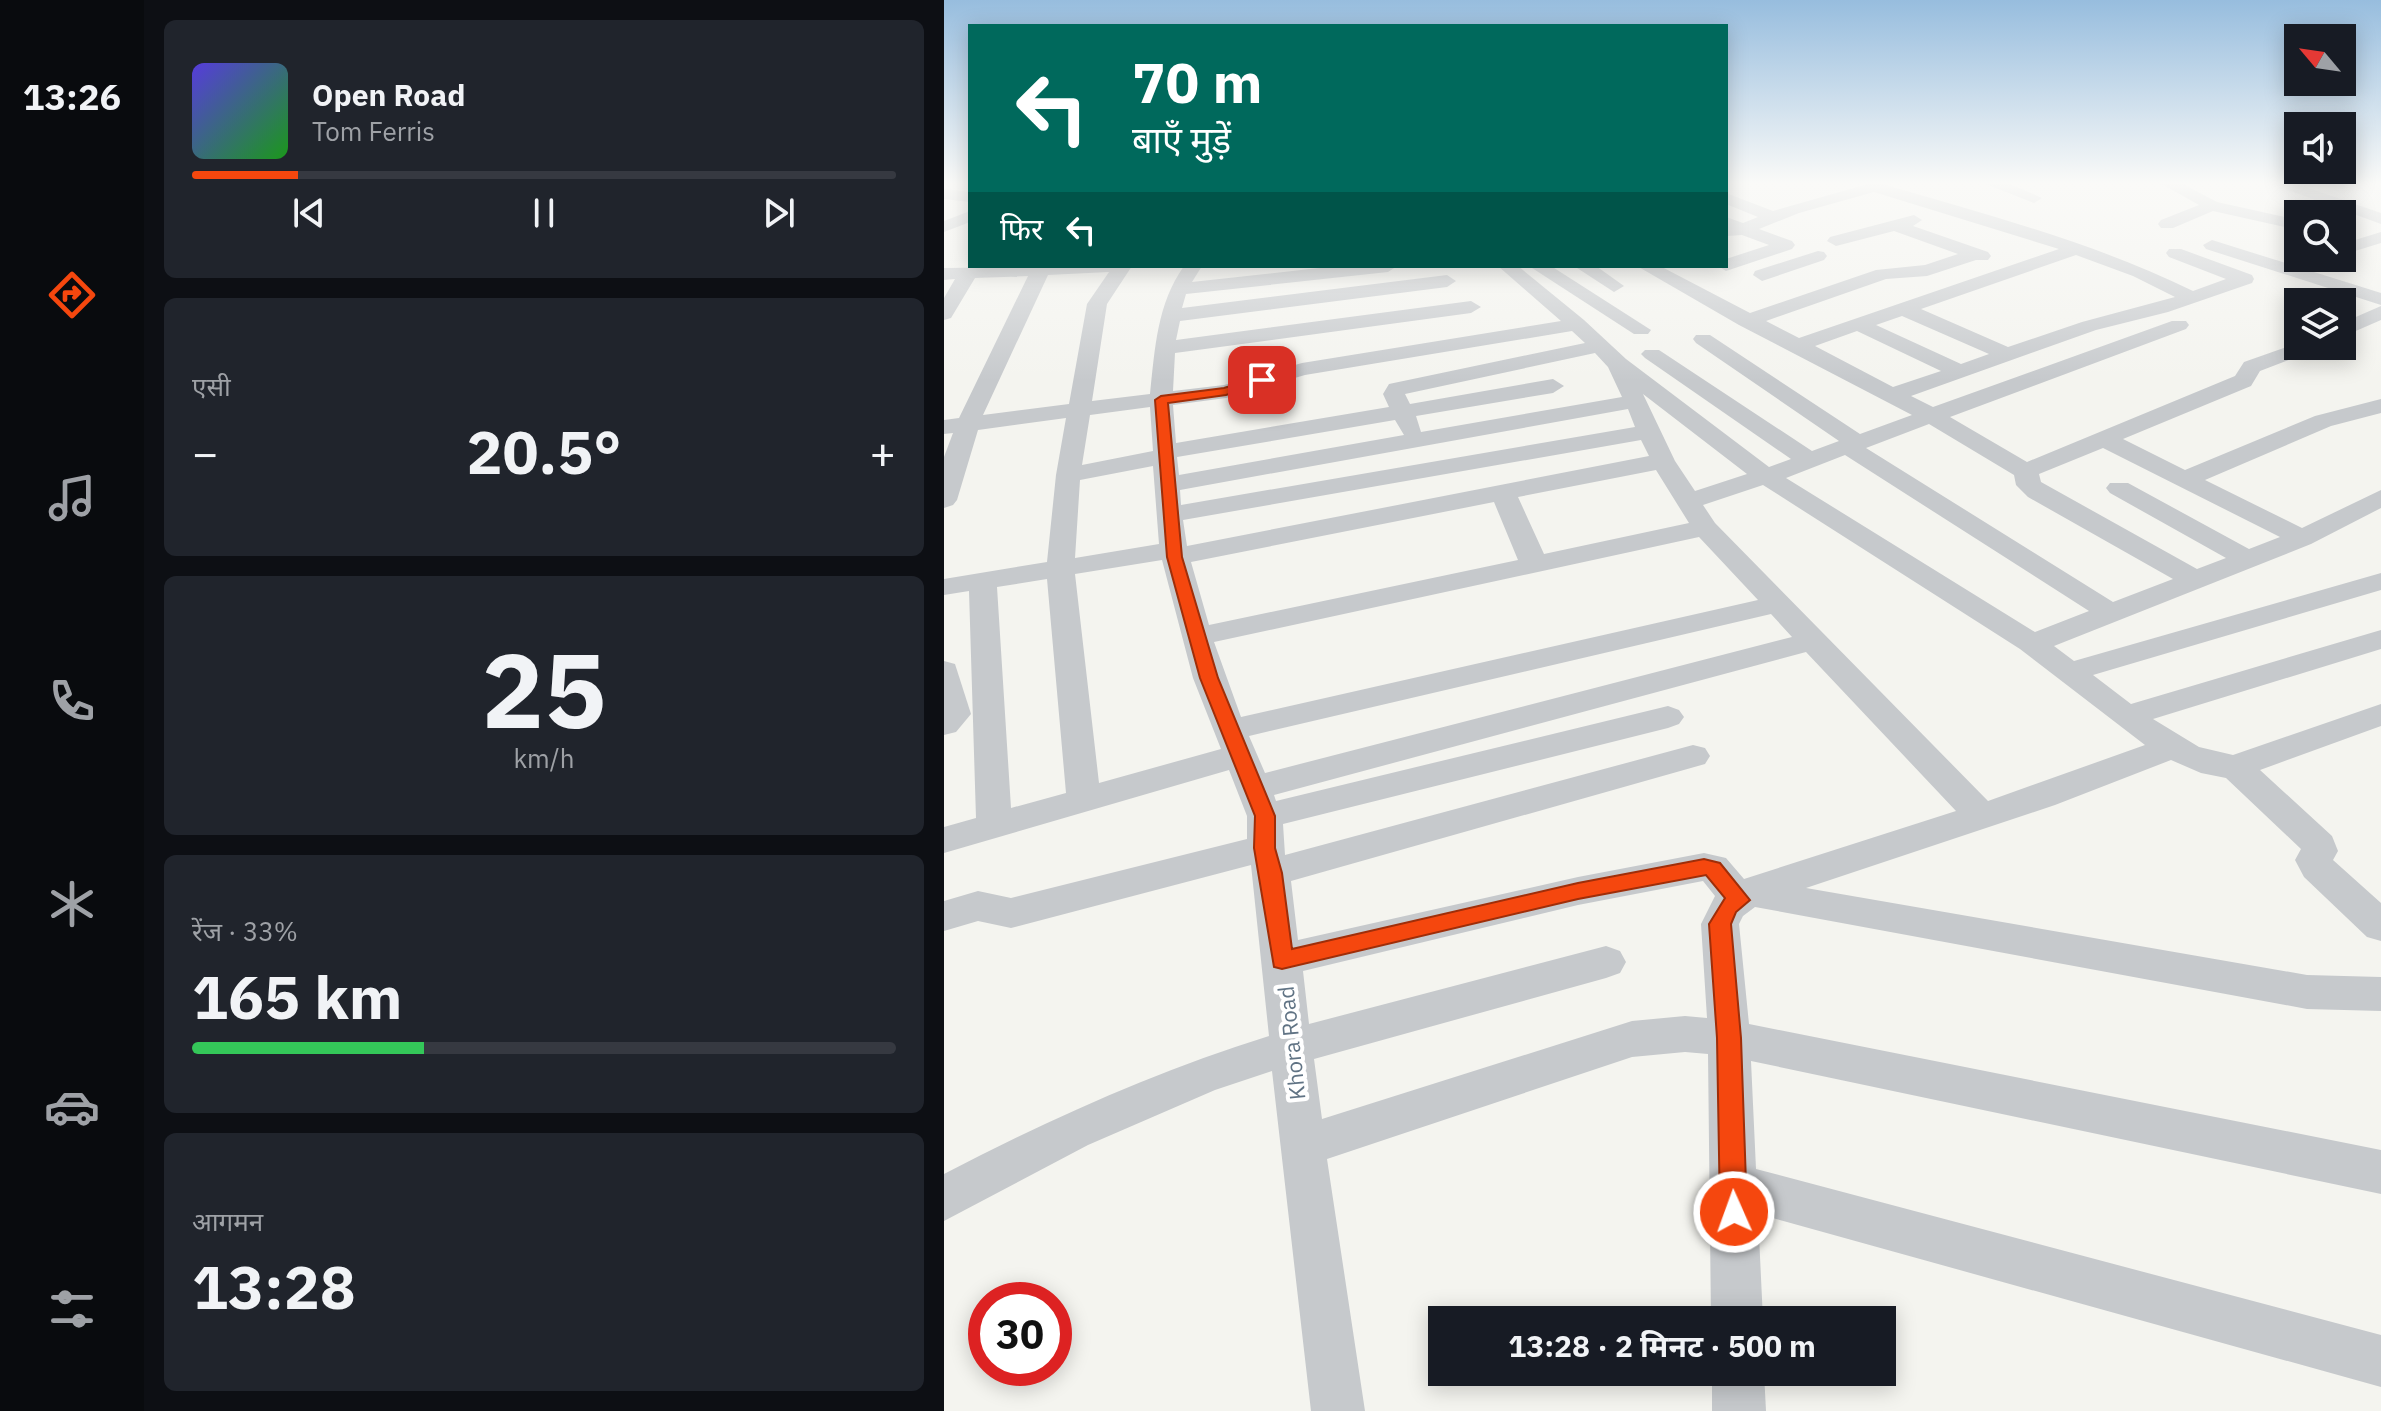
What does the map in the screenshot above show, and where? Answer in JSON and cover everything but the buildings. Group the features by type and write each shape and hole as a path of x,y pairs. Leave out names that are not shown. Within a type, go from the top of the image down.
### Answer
{"street":[{"path":"1728,267 1776,249"},
{"path":"1961,249 2019,270"},
{"path":"1795,346 2077,249 2140,272 2191,297"},
{"path":"2223,249 2284,266"},
{"path":"2175,253 2245,279"},
{"path":"1416,440 1394,394 1406,385 1609,355 1652,354 1703,339 1883,274 1927,270 1975,254"},
{"path":"1748,279 1818,256"},
{"path":"945,311 960,269 1050,268"},
{"path":"944,500 955,426 1050,268"},
{"path":"1084,800 1060,569 1068,475 1097,304 1122,268"},
{"path":"1179,298 1228,268"},
{"path":"1179,298 1375,268"},
{"path":"1434,268 1499,337"},
{"path":"1509,268 1609,355 1767,476 2032,644 2127,716 2210,765 2235,767 2381,714"},
{"path":"1541,268 1641,330"},
{"path":"1586,268 1614,286"},
{"path":"1649,268 1671,282 1710,274"},
{"path":"1892,395 2089,326 2161,308 2284,268"},
{"path":"2302,272 2381,299"},
{"path":"1710,274 1723,287"},
{"path":"1710,274 1748,322 1930,415 2026,471 2029,485 2037,492 2198,581"},
{"path":"1179,298 1447,281"},
{"path":"1179,298 1471,307"},
{"name":"Khora Road","path":"1179,298 1161,400 1169,502 1197,637 1264,831 1338,1411"},
{"path":"1903,309 2006,354"},
{"path":"2356,324 2381,312"},
{"path":"955,426 1226,391 1302,369 1577,324"},
{"path":"1858,324 1959,371"},
{"path":"1687,502 1767,476 2179,325"},
{"path":"1703,339 1852,444 2111,613"},
{"path":"1652,354 1809,460"},
{"path":"1609,355 1637,401 1663,461 1705,528 1981,816"},
{"path":"2026,471 2243,381 2252,367 2284,355"},
{"path":"944,587 1060,569 1169,502 1402,412 1553,386"},
{"path":"1169,502 1416,440 1637,401"},
{"path":"2185,479 2309,426 2381,406"},
{"path":"1169,502 1651,431"},
{"path":"2104,439 2302,538"},
{"path":"1068,475 1169,502 1503,492 1663,461"},
{"path":"2119,488 2249,560"},
{"path":"1503,492 1534,564"},
{"path":"2032,644 2302,538 2381,498"},
{"path":"1197,637 1705,528"},
{"path":"983,581 994,826"},
{"path":"2069,672 2381,581"},
{"path":"944,840 1084,800 1234,743 1778,604"},
{"path":"2127,716 2381,639"},
{"path":"944,916 978,906 1011,913 1264,831 1815,640"},
{"path":"944,671 955,714 944,724"},
{"path":"1264,831 1668,717"},
{"path":"1737,1306 1729,1038 1720,924 1728,907 1744,896 2111,772 2175,746"},
{"path":"1264,831 1693,756"},
{"path":"2235,767 2319,845 2320,851 2313,860 2317,867 2381,926"},
{"path":"1282,960 1578,891 1704,867 1713,868 1744,896 2307,992 2381,994"},
{"path":"944,1199 1072,1131 1204,1075 1291,1047 1606,962"},
{"path":"1303,1146 1632,1039 1685,1034 1729,1038 2381,1172"},
{"path":"1733,1185 2381,1361"},
{"path":"1738,1386 1739,1411"}],"route":[{"path":"1262,380 1226,391 1161,400 1174,557 1209,678 1238,756 1265,816 1265,848 1282,960 1578,891 1704,867 1713,868 1739,900 1728,907 1720,924 1729,1038 1734,1212"}]}
